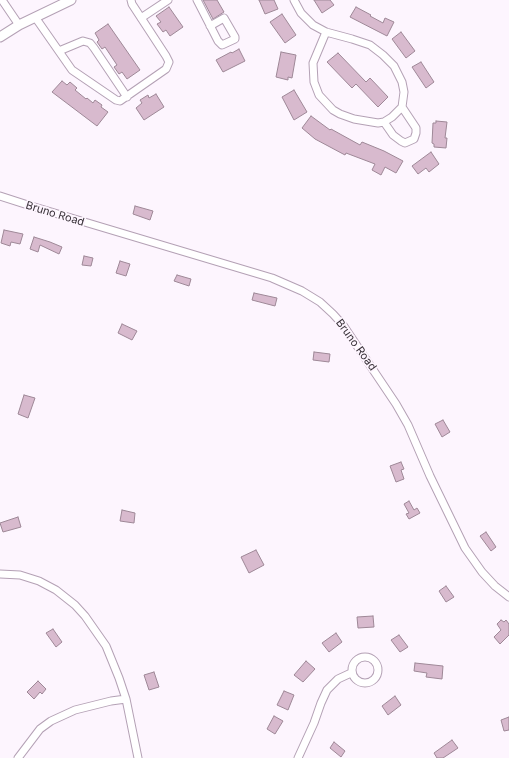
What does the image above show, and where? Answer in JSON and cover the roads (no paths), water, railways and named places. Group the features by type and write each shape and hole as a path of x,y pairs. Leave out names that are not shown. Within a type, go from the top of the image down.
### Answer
{"main road":[{"path":"0,36 19,25 71,0"}],"street":[{"path":"2,0 19,25"},
{"path":"36,17 72,70 116,100 120,101 166,69 169,62 131,0"},
{"path":"141,18 168,0"},
{"path":"196,0 210,26"},
{"path":"294,0 300,13 313,25 326,32 352,39 370,46 383,55 394,66 402,82 404,92 402,107 392,117 384,122 364,122 340,114 327,106 319,95 314,82 313,63 326,32"},
{"path":"59,51 83,41 90,43 127,97"},
{"path":"384,122 393,135 400,141 405,143 414,139 416,133 413,123 402,107"},
{"name":"Bruno Road","path":"0,196 61,216 272,278 302,291 320,302 343,325 396,404 408,425 430,476 465,548 482,572 495,586 509,597"},
{"path":"0,574 20,575 39,581 56,590 75,605 85,616 106,646 120,678 126,699 138,758"},
{"path":"298,758 312,730 327,690 338,679 352,673"},
{"path":"18,758 40,729 51,721 75,710 111,701 126,699"}]}
